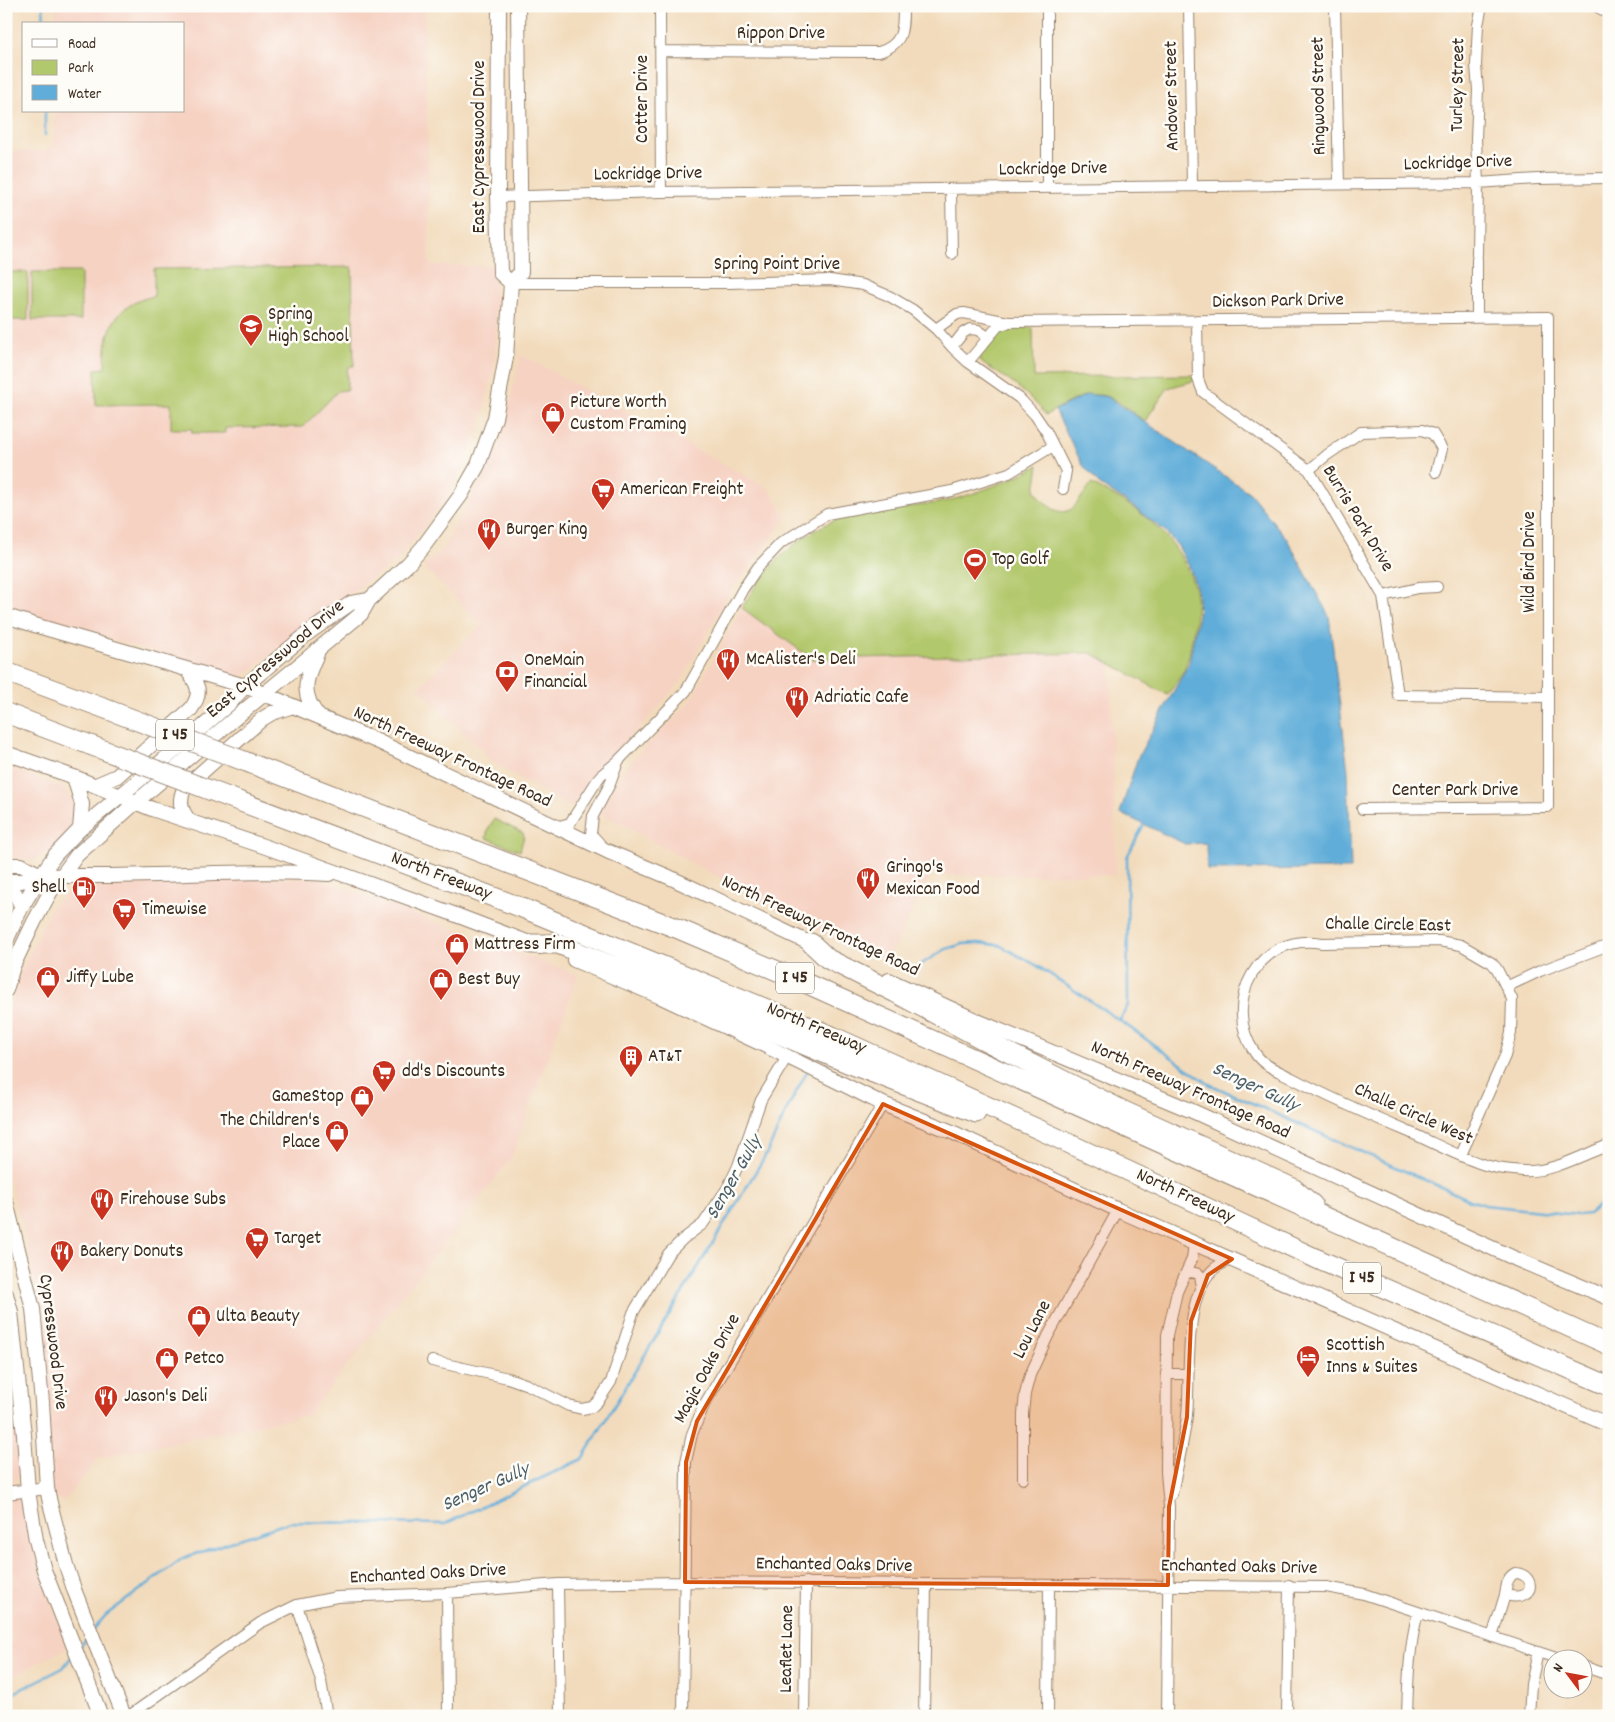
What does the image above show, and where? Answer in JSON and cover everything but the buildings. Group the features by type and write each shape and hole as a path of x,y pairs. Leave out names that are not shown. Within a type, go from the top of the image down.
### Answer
{"highway":[{"name":"North Freeway","path":"6,672 244,761 681,930 801,980 1609,1345"},
{"name":"North Freeway","path":"6,713 520,907 780,1014 927,1078 1315,1258 1609,1386"},
{"path":"811,943 828,959 982,1039 1106,1102 1293,1188 1334,1221"},
{"path":"532,944 558,944 998,1122 1094,1166 1117,1166"}],"main road":[{"name":"East Cypresswood Drive","path":"499,6 498,198 500,273 511,283"},
{"name":"East Cypresswood Drive","path":"135,803 361,614 369,600 408,564 423,547 461,495 478,465 495,418 506,358 511,283 521,272 518,6"},
{"path":"498,47 518,48"},
{"name":"East Cypresswood Drive","path":"120,796 218,714 245,686 308,633 351,603 369,600"},
{"name":"North Freeway Frontage Road","path":"6,616 245,686 379,742 609,852 669,877 982,1023 1190,1110 1516,1259 1609,1298"},
{"path":"319,649 308,674 305,690 311,708 319,717"},
{"path":"96,785 117,776 191,709 197,700 199,690 195,680 186,669"},
{"path":"191,822 183,814 180,803 185,787 262,719 293,706"},
{"path":"6,753 96,785 135,803 345,875 532,944 661,997 883,1104 952,1132 1118,1210 1609,1425"},
{"path":"74,777 82,804 80,829"},
{"path":"6,941 22,907 54,855 80,829 120,796"},
{"path":"6,990 13,966 52,889 76,855 135,803"},
{"path":"6,865 21,865 40,875"},
{"path":"6,881 21,881 40,875 171,876 289,872 345,875"},
{"path":"6,885 15,893 22,907"},
{"name":"Cypresswood Drive","path":"6,1202 32,1310 42,1402 47,1488 66,1565 124,1716"},
{"name":"Cypresswood Drive","path":"6,1294 11,1312 28,1491 36,1540 44,1570 101,1716"},
{"path":"11,1312 32,1310"},
{"path":"44,1570 66,1565"}],"street":[{"name":"Cotter Drive","path":"660,6 661,192"},
{"name":"Rippon Drive","path":"661,51 879,52 889,48 898,41 903,26 903,6"},
{"path":"1047,6 1047,187"},
{"name":"Andover Street","path":"1190,6 1192,186"},
{"name":"Ringwood Street","path":"1336,6 1338,184"},
{"name":"Turley Street","path":"1477,317 1478,183 1476,139 1478,90 1476,65 1478,25 1482,6"},
{"path":"1596,6 1609,14"},
{"name":"Lockridge Drive","path":"498,198 661,192 1478,183 1537,179 1609,178"},
{"path":"951,190 952,254"},
{"name":"Spring Point Drive","path":"511,283 729,283 830,280 863,285 889,296 913,310 936,329 968,362 1018,398 1035,415 1066,471 1062,490"},
{"name":"Dickson Park Drive","path":"936,329 957,314 1008,322 1548,317"},
{"name":"Wild Bird Drive","path":"1548,317 1548,807"},
{"name":"Burris Park Drive","path":"1197,320 1198,379 1203,392 1310,470 1383,596 1398,696 1548,697"},
{"path":"968,362 998,326 1008,322"},
{"path":"952,347 963,333 970,328 978,330 988,337"},
{"path":"1310,470 1361,432 1422,430 1433,434 1442,449 1436,472"},
{"path":"556,827 570,823 600,776 618,761 686,691 743,589 758,566 781,544 827,514 952,491 1009,473 1053,446"},
{"path":"1383,596 1418,588 1437,587"},
{"path":"609,852 591,834 593,816 610,784 618,761"},
{"name":"Center Park Drive","path":"1362,809 1548,807"},
{"name":"Challe Circle East","path":"1241,1013 1245,990 1255,969 1277,949 1290,944 1310,941 1322,943 1439,941 1461,946 1492,963 1512,999 1511,1033 1504,1056 1461,1155"},
{"path":"1506,988 1540,971 1609,945"},
{"name":"Challe Circle West","path":"1241,1013 1245,1036 1255,1054 1264,1064 1321,1094 1483,1164 1499,1169 1538,1170 1554,1166 1609,1145"},
{"path":"432,1361 508,1378 528,1385 569,1406 582,1409 592,1407 599,1400 610,1382 633,1313 668,1254 683,1239 703,1224 728,1187 738,1166 761,1100 787,1057"},
{"name":"Magic Oaks Drive","path":"683,1716 686,1462 697,1421 704,1405 883,1104"},
{"name":"Lou Lane","path":"1023,1479 1023,1414 1030,1374 1048,1336 1118,1210"},
{"path":"1167,1716 1169,1507 1166,1472 1166,1374 1168,1335 1177,1292 1192,1259 1194,1243"},
{"path":"1169,1507 1187,1417 1192,1322 1202,1286 1208,1275 1214,1268 1232,1259"},
{"path":"1185,1274 1195,1272 1199,1274 1202,1286"},
{"path":"1166,1374 1188,1374"},
{"path":"6,1493 47,1488"},
{"name":"Enchanted Oaks Drive","path":"129,1716 260,1623 298,1605 337,1597 558,1584 806,1582 1326,1587 1345,1590 1418,1612 1542,1653"},
{"name":"Leaflet Lane","path":"804,1716 806,1582"},
{"path":"558,1584 560,1716"},
{"path":"924,1716 926,1584"},
{"path":"1048,1716 1049,1585"},
{"path":"1287,1716 1289,1586"},
{"path":"447,1592 448,1716"},
{"path":"1492,1637 1505,1595"},
{"path":"298,1605 322,1681 327,1716"},
{"path":"1407,1716 1408,1664 1412,1634 1418,1612"},
{"path":"1529,1716 1531,1684 1538,1652"},
{"path":"1592,1669 1609,1675"}],"highlighted area":[{"path":"883,1104 1232,1259 1208,1275 1191,1321 1187,1417 1169,1507 1168,1585 685,1582 686,1462 697,1421"}],"shaded area":[{"name":"Spring High School","path":"55,6 424,6 429,265 494,266 496,327 494,366 481,423 460,473 444,500 428,523 395,562 312,620 250,671 239,677 227,676 154,652 6,609 6,151 45,151 54,144 56,112 185,112 185,22 55,22"},
{"path":"521,355 768,488 787,517 729,593 680,683 632,735 598,766 571,807 497,765 418,688 482,625 424,567 443,548 499,447"},
{"path":"742,608 812,659 1091,653 1110,663 1116,875 931,875 886,962 787,915 601,813 621,776 632,761 688,705"},
{"path":"6,766 63,788 75,803 76,810 70,829 49,852 35,859 6,859"},
{"path":"317,878 578,975 511,1159 308,1415 99,1458 65,1500 52,1498 41,1317 25,1234 6,1169 6,1021 21,971 52,907 77,884 86,881"},
{"path":"6,1315 15,1379 19,1471 18,1479 6,1484"},
{"path":"6,1499 22,1499 37,1562 68,1647 6,1680"}],"green space":[{"path":"352,267 354,366 350,366 347,370 347,390 338,391 303,427 225,428 225,433 192,433 192,429 171,429 171,404 96,405 95,369 105,368 107,342 114,321 129,306 154,296 154,269"},
{"path":"6,272 28,272 28,320 6,320"},
{"path":"32,272 81,272 81,320 32,320"},
{"path":"1002,328 1033,328 1034,377 1193,375 1193,381 1168,388 1145,421 1117,401 1100,395 1076,399 1046,415 1024,392 979,359 979,354"},
{"name":"Top Golf","path":"1039,465 1035,490 1046,504 1057,511 1068,511 1074,507 1091,484 1124,502 1154,524 1167,537 1187,568 1195,593 1194,626 1186,666 1168,695 1091,653 812,659 742,608 752,591 777,560 792,546 825,525 863,512 926,505 959,498 994,486"},
{"path":"494,819 523,833 520,851 486,838 488,829"}],"water":[{"path":"1088,394 1108,397 1250,493 1287,539 1329,616 1348,771 1351,869 1207,870 1206,843 1185,844 1120,813 1138,757 1189,663 1199,610 1197,590 1189,566 1178,546 1165,531 1099,484 1082,464 1055,410"}],"waterway":[{"path":"43,6 44,22"},
{"path":"45,112 45,135"},
{"path":"1120,1020 1128,1005 1127,857 1145,822"},
{"name":"Senger Gully","path":"913,969 946,949 963,944 999,945 1036,965 1119,1020 1209,1084 1470,1200 1485,1205 1578,1215 1588,1214 1609,1198"},
{"name":"Senger Gully","path":"94,1629 106,1615 183,1558 290,1522 445,1524 582,1459 767,1153 788,1107 807,1072"},
{"name":"Senger Gully","path":"79,1648 88,1637"},
{"name":"Senger Gully","path":"6,1697 63,1668 72,1656"}],"place":[{"name":"Spring High School","path":"251,347"},
{"name":"Picture Worth Custom Framing","path":"553,435"},
{"name":"American Freight","path":"603,511"},
{"name":"Burger King","path":"489,551"},
{"name":"Top Golf","path":"975,581"},
{"name":"McAlister's Deli","path":"728,681"},
{"name":"OneMain Financial","path":"507,693"},
{"name":"Adriatic Cafe","path":"797,719"},
{"name":"Gringo's Mexican Food","path":"868,900"},
{"name":"Shell","path":"84,909"},
{"name":"Timewise","path":"124,931"},
{"name":"Mattress Firm","path":"457,966"},
{"name":"Jiffy Lube","path":"48,999"},
{"name":"Best Buy","path":"441,1001"},
{"name":"AT&T","path":"631,1078"},
{"name":"dd's Discounts","path":"384,1093"},
{"name":"GameStop","path":"362,1118"},
{"name":"The Children's Place","path":"337,1153"},
{"name":"Firehouse Subs","path":"102,1221"},
{"name":"Target","path":"257,1260"},
{"name":"Bakery Donuts","path":"62,1273"},
{"name":"Ulta Beauty","path":"199,1338"},
{"name":"Scottish Inns & Suites","path":"1308,1378"},
{"name":"Petco","path":"167,1380"},
{"name":"Jason's Deli","path":"106,1418"}]}
